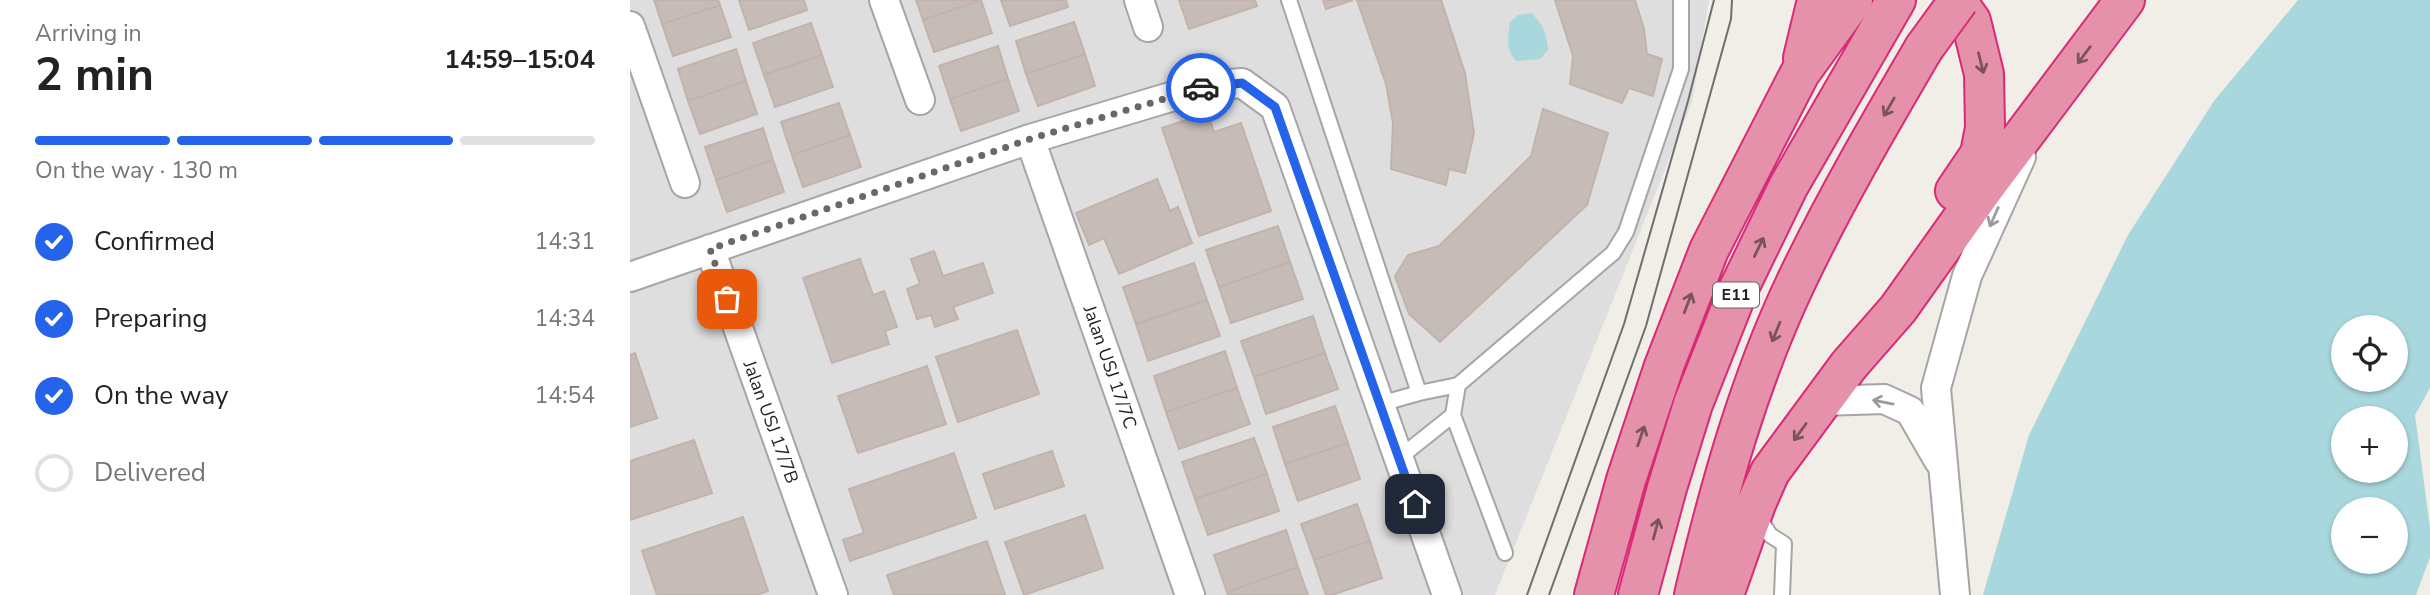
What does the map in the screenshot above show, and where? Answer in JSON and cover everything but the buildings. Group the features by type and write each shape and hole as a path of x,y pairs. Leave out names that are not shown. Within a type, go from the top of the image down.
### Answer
{"highway":[{"path":"1594,595 1626,480 1664,366 1709,250 1800,73 1817,0"},
{"path":"1849,365 1893,286 1980,153 1985,128 1984,74 1971,22 1958,0"},
{"name":"E11","path":"1694,595 1722,484 1757,378 1796,283 1857,163 1924,48 1958,0"},
{"path":"1724,595 1756,529 1770,472 1849,365 1898,309 2125,0"},
{"path":"1800,73 1878,5"},
{"name":"E11","path":"1638,595 1693,404 1739,288 1878,5"}],"street":[{"path":"884,0 920,100"},
{"path":"1139,0 1148,27"},
{"path":"630,26 685,183"},
{"path":"630,277 1030,139 1207,86 1242,83 1275,107 1447,595"},
{"path":"1955,595 1936,388 1967,276 2042,110"},
{"name":"Jalan USJ 17/7C","path":"1030,139 1190,595"},
{"name":"Jalan USJ 17/7B","path":"710,249 833,595"},
{"path":"1822,401 1884,399 1910,411 1942,466"}],"lane":[{"path":"1289,0 1419,393"},
{"path":"1380,404 1458,385 1612,253 1626,232 1681,69 1681,0"},
{"path":"1458,385 1453,415 1506,553"},
{"path":"1399,458 1453,415"},
{"path":"1756,529 1784,544 1782,595"}],"shaded area":[{"path":"630,0 1709,0 1692,102 1495,595 630,595"}],"water":[{"path":"2298,0 2430,0 2430,388 2415,415 2430,528 2430,557 2416,595 1983,595 2029,435 2128,235 2214,101"},
{"path":"1531,13 1544,30 1548,50 1540,59 1516,61 1509,47 1510,22 1518,15"}],"tram line":[{"path":"1527,595 1624,324 1714,0"},
{"path":"1549,595 1646,326 1731,19 1732,0"}],"way so far":[{"path":"727,299 710,249 1030,139 1201,88"}],"route":[{"path":"1201,88 1242,83 1275,107 1415,504"}]}
